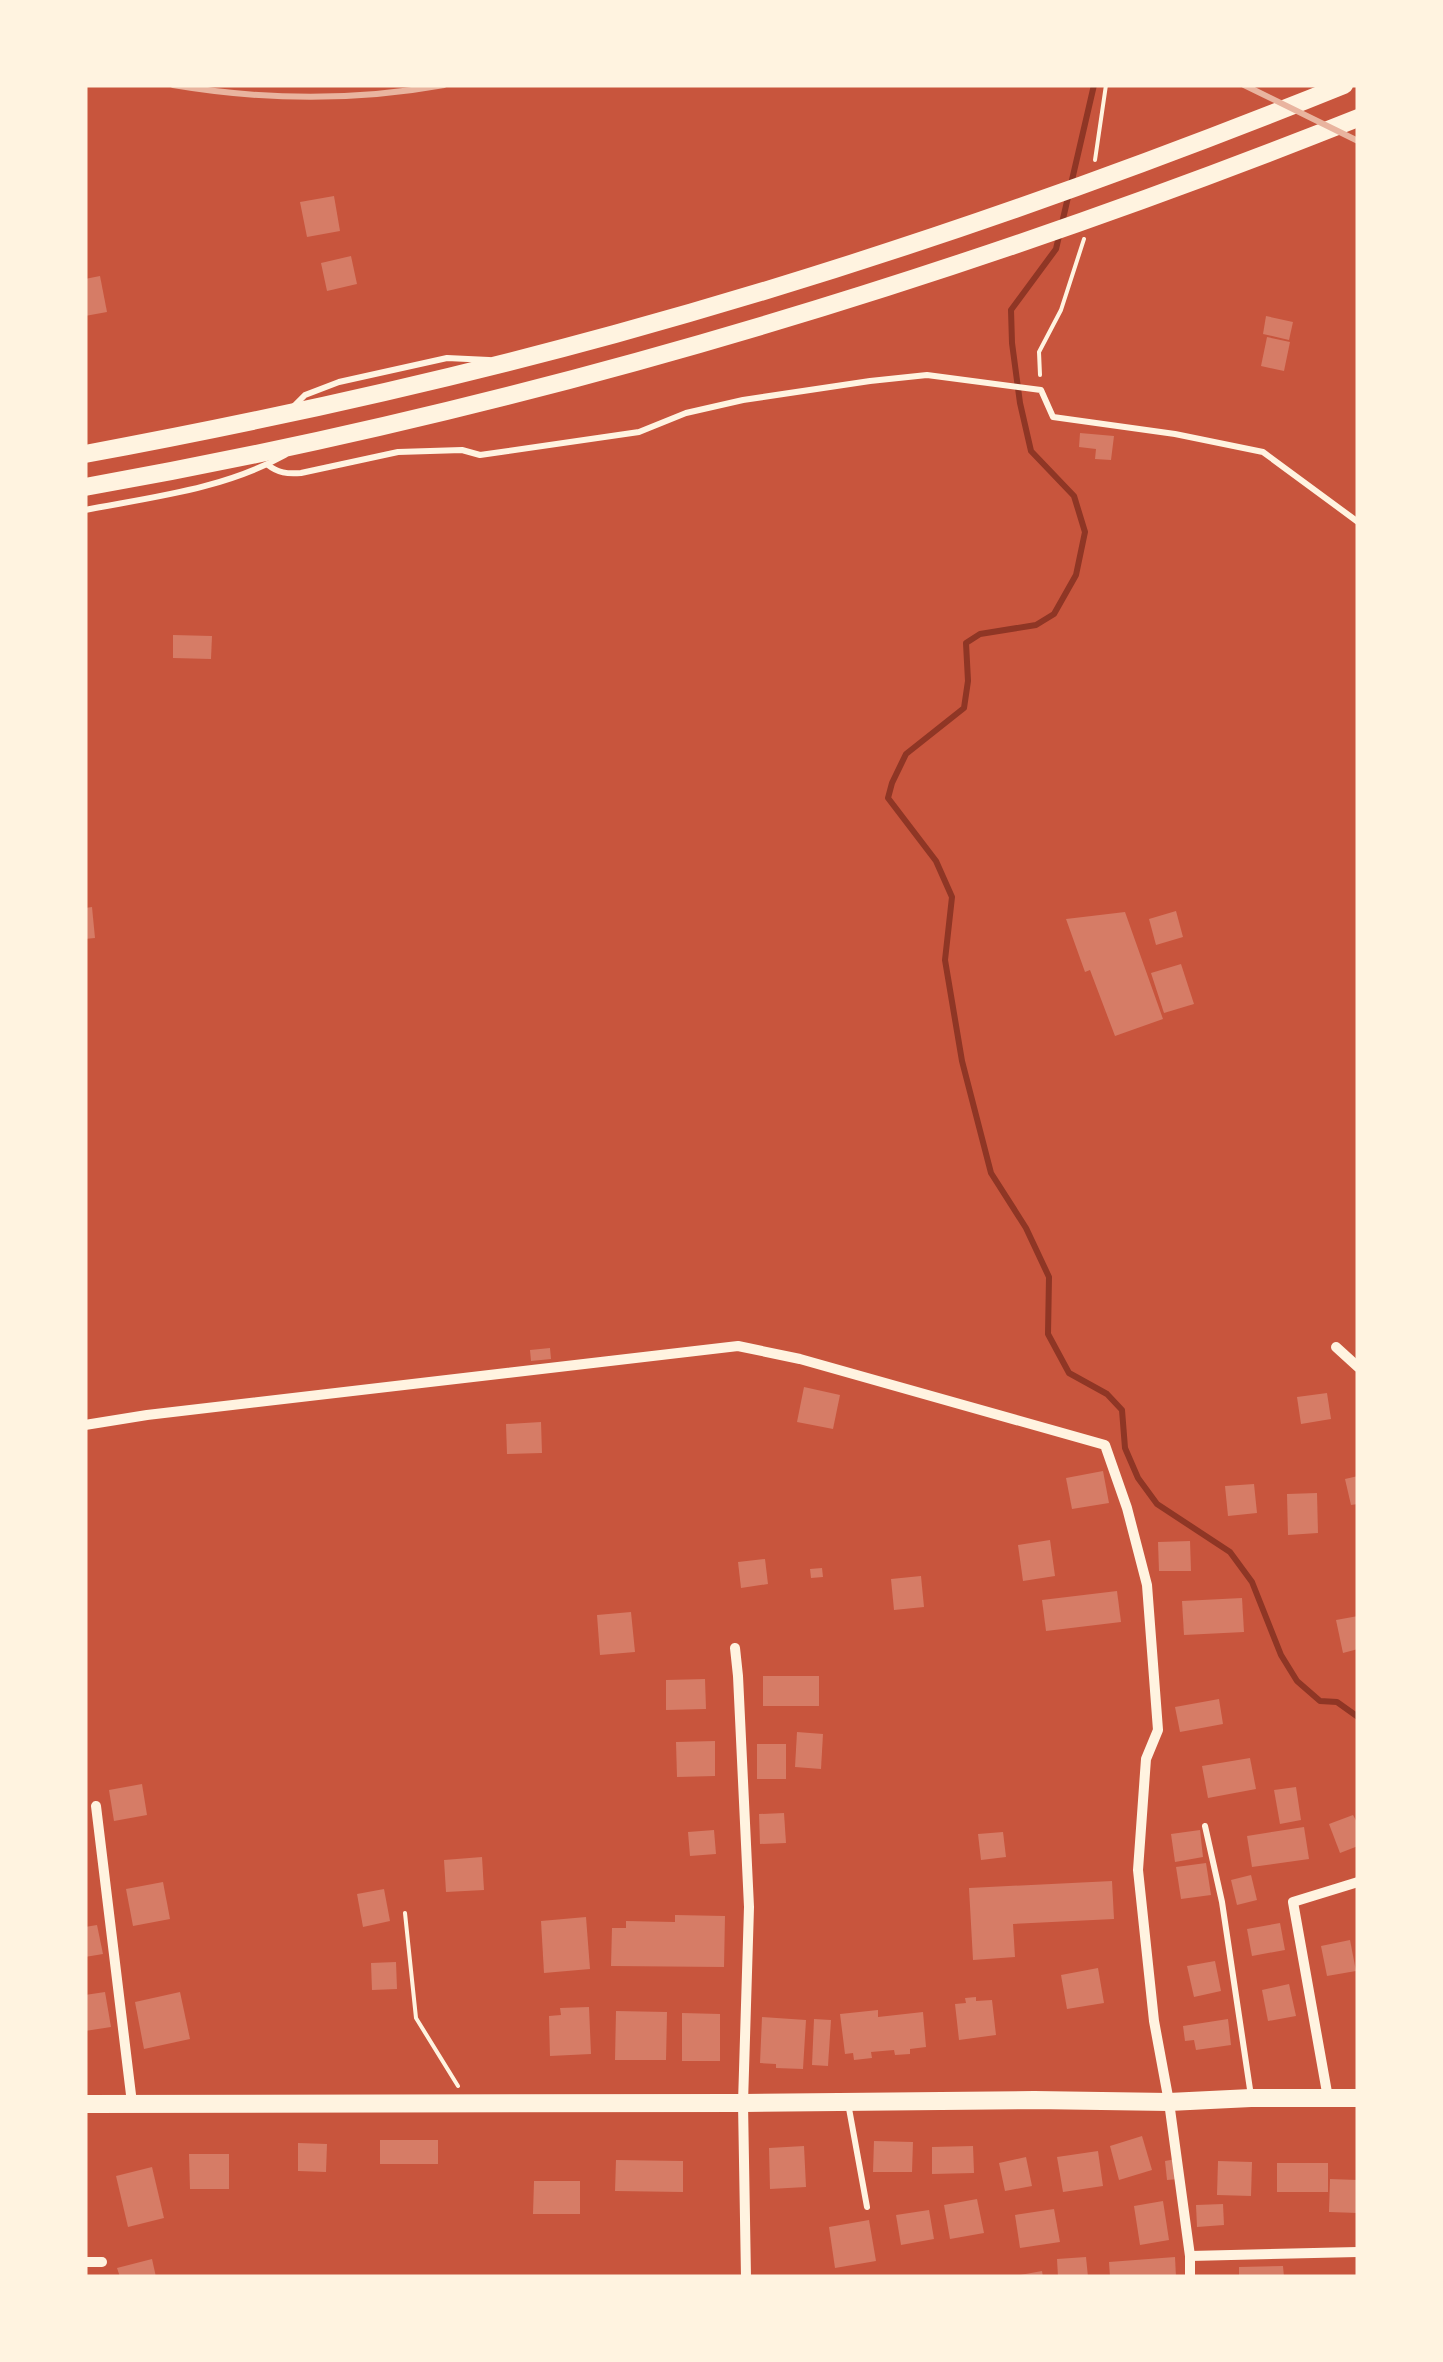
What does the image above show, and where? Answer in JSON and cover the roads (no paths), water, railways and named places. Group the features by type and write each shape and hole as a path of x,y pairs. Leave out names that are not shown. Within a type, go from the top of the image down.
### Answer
{"main road":[{"path":"85,454 286,414 616,334 967,226 1192,146 1344,85"},
{"path":"85,488 304,444 705,343 990,253 1358,118"},
{"path":"85,2104 1168,2102 1358,2098"}],"street":[{"path":"85,1425 738,1346 800,1359 1105,1446 1148,1585 1158,1730 1146,1759 1138,1870 1154,2021 1190,2277"},
{"path":"1336,1347 1358,1366"},
{"path":"735,1648 749,1907 743,2104 746,2277"},
{"path":"96,1806 132,2103"},
{"path":"1328,2098 1293,1902 1358,1882"},
{"path":"1190,2256 1358,2252"},
{"path":"85,2262 102,2262"}],"lane":[{"path":"268,464 285,474 398,452 462,450 480,454 521,450 639,432 686,413 742,400 927,375 1041,390 1054,417 1176,434 1263,452 1358,522"},
{"path":"85,510 211,486 268,464 304,444"},
{"path":"1205,1826 1222,1902 1251,2098"},
{"path":"848,2102 867,2207"}],"waterway":[{"path":"1094,85 1056,249 1011,310 1020,403 1031,451 1074,496 1085,532 1076,575 1054,614 1036,625 980,634 966,643 968,681 964,708 906,754 888,798 936,861 952,897 945,960 962,1061 991,1173 1026,1228 1049,1277 1048,1334 1069,1373 1107,1394 1122,1410 1125,1448 1138,1478 1157,1504 1230,1552 1252,1582 1281,1655 1297,1681 1320,1701 1337,1702 1358,1717"}],"railway":[{"path":"173,85 240,94 308,97 377,94 444,85"},
{"path":"1244,85 1358,141"}]}
